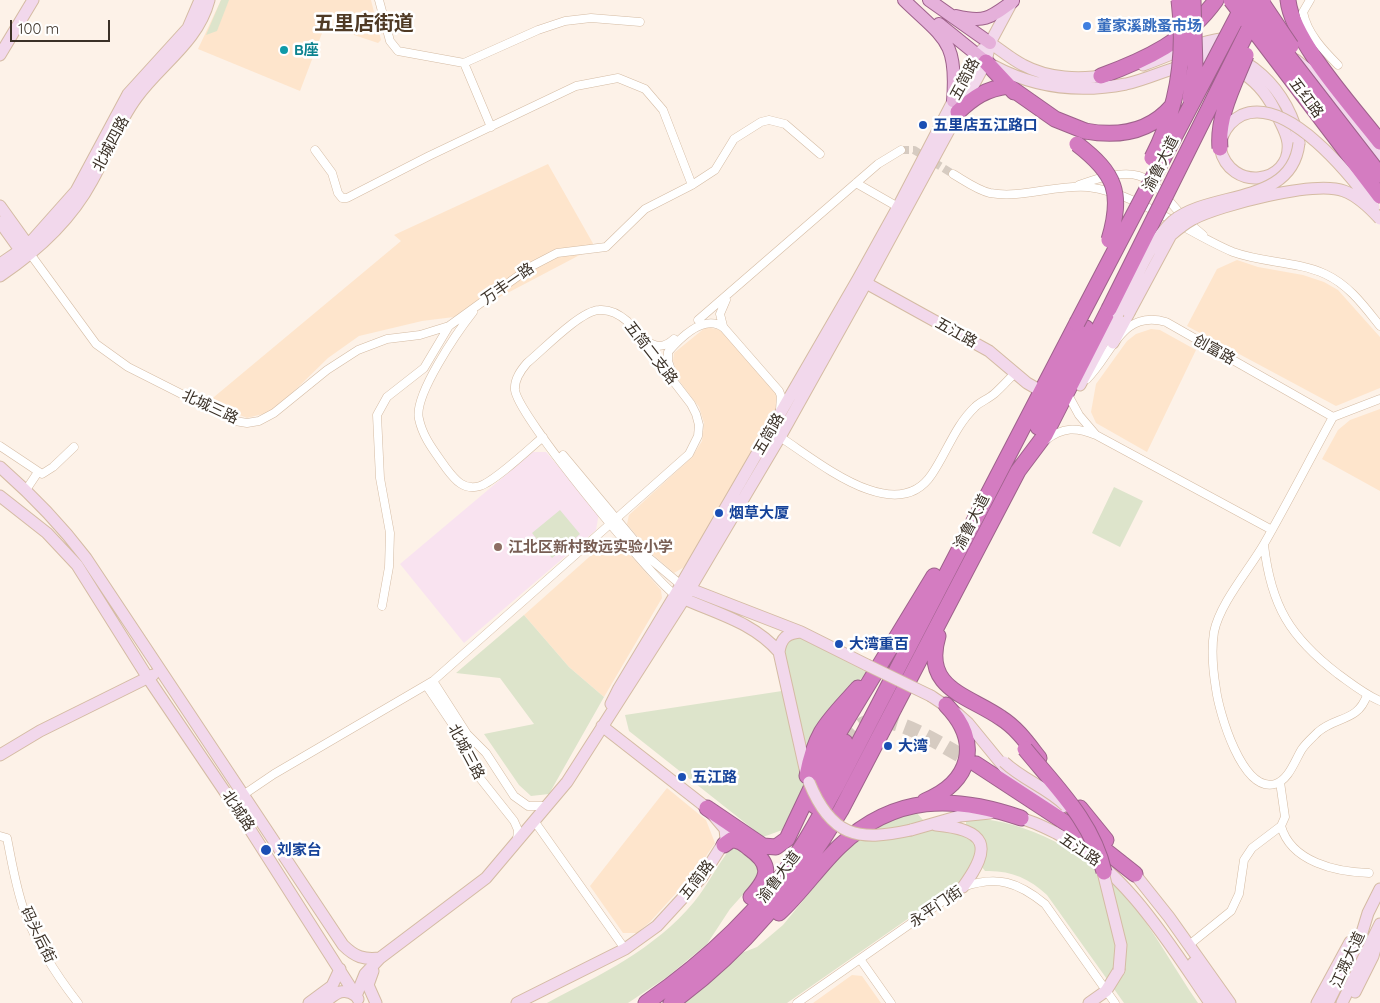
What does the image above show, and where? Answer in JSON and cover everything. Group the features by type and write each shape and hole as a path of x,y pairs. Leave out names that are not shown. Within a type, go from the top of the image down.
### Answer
{"highway":[{"path":"1018,471 1109,240 1160,143 1171,116 1182,60 1179,0"},
{"path":"1077,324 1164,180 1173,157 1200,60 1193,0"},
{"path":"1101,76 1133,65 1174,41 1198,22 1216,0"},
{"name":"五红路","path":"1231,0 1380,196"},
{"name":"五红路","path":"1244,0 1313,80 1380,175"},
{"name":"渝鲁大道","path":"646,1003 708,956 762,900 797,855 838,785 969,528 1077,324 1244,0"},
{"path":"1263,0 1313,80"},
{"path":"1220,148 1218,133 1223,114 1263,0"},
{"name":"渝鲁大道","path":"672,1003 733,950 786,891 818,848 841,810 1018,471 1038,446 1066,394 1119,312 1263,0"},
{"path":"1288,0 1292,18 1305,44 1380,142"},
{"path":"981,59 1008,86 1081,138 1103,167 1110,178 1117,206 1109,240"},
{"path":"1081,138 1126,133 1144,128 1170,109 1187,86 1200,60"},
{"path":"956,106 987,90 1008,86"},
{"path":"707,808 763,846 770,848 782,844 793,829 834,742 933,577 969,528"},
{"path":"945,613 934,655 935,666 940,679 950,689 996,714 1025,740 1106,840"},
{"path":"808,779 816,740 824,724 884,659"},
{"path":"733,950 786,907 850,837 880,818 916,805 949,788 961,774 965,765 968,748 964,729 946,705"},
{"path":"996,714 1087,827 1100,853 1104,872"},
{"path":"708,956 736,915 762,885 811,815 845,742"},
{"path":"976,764 1092,840 1138,878"},
{"path":"916,805 948,802 976,804 1021,818"},
{"path":"724,845 728,841 736,840 758,854 767,870 762,885"}],"main road":[{"path":"0,55 33,0"},
{"name":"北城四路","path":"0,264 26,250 76,191 128,94 188,28 200,0"},
{"name":"北城四路","path":"0,276 82,198 136,98 193,35 201,22 209,0"},
{"path":"905,0 930,17 981,59 1029,82 1056,88"},
{"path":"905,0 948,45 955,67 956,106"},
{"path":"930,0 1022,65 1039,72 1077,78 1101,76 1138,67 1216,38 1232,38 1258,42 1278,50 1297,61 1380,156"},
{"path":"950,15 980,20 995,14 1013,1"},
{"path":"990,43 1013,1"},
{"path":"930,17 948,23 951,20 950,15"},
{"name":"五简路","path":"358,1000 364,974 380,958 474,888 499,864 576,770 602,726 619,688 780,437 866,283 990,43"},
{"path":"1008,86 1080,88 1126,84 1200,60 1214,51 1240,59 1252,66 1269,90 1290,114 1299,144 1298,156 1292,167 1274,184 1193,210 1173,222 1157,241 1080,385"},
{"path":"1173,54 1200,60"},
{"path":"1269,90 1286,133 1288,144 1284,161 1275,172 1264,178 1256,179 1236,174 1222,159 1220,148 1225,130 1238,117 1257,112 1275,115 1301,131 1323,148 1350,176 1380,215"},
{"name":"五简路","path":"682,592 778,418 956,106"},
{"path":"1113,343 1119,312 1171,235 1181,226 1203,215 1274,194 1318,187 1344,191 1367,206 1380,219"},
{"name":"北城三路","path":"0,206 26,250"},
{"name":"北城三路","path":"0,222 26,250"},
{"name":"五江路","path":"866,283 990,351 1015,373 1041,391"},
{"name":"北城路","path":"0,467 66,530 343,945 357,957 380,958"},
{"name":"北城路","path":"0,496 47,532 77,565 148,678 244,820 358,1000"},
{"path":"682,592 742,623 768,640 779,652 784,638 790,633 801,632"},
{"name":"五江路","path":"682,592 801,632 946,705 978,733 999,763 1013,778 1074,814 1106,840 1138,878 1230,1003"},
{"name":"五江路","path":"779,652 808,779 821,808 831,820 853,833 877,836 932,825 960,816 985,813 1021,818 1063,837 1104,866 1138,902 1209,998"},
{"path":"0,755 40,731 161,671"},
{"name":"五简路","path":"517,1003 625,949 657,926 702,877 724,845 726,839 725,829 707,808 602,726"},
{"path":"978,733 1004,762 1023,777 1059,799 1068,808 1092,842 1104,872 1121,945 1119,970 1106,991 1089,1003"},
{"path":"932,825 966,829 977,837 981,852 980,862 963,888"},
{"path":"1138,878 1209,998 1220,1003"},
{"name":"江溉大道","path":"1328,1003 1361,936 1368,913 1380,889"},
{"path":"1316,1003 1368,913"},
{"name":"江溉大道","path":"1345,1002 1364,953 1380,924"},
{"path":"1345,1002 1373,956 1380,932"},
{"name":"五简路","path":"376,1003 368,985 380,958"},
{"path":"309,1003 332,986 340,969"},
{"path":"324,1003 340,991 346,990 358,1000"}],"street":[{"path":"379,0 390,41 398,51 464,63 538,30 565,21 591,18 640,22"},
{"path":"1310,0 1303,12 1304,20 1322,48 1338,65"},
{"path":"464,63 491,127"},
{"path":"315,150 332,173 338,193 342,198 347,198 576,86 618,78 645,89 663,110 692,186"},
{"name":"万丰一路","path":"382,606 389,567 390,533 380,478 377,415 388,397 424,368 449,326 532,266 557,253 606,247 646,209 692,186 715,170 734,139 761,122 770,120 785,124 820,154"},
{"path":"639,336 655,346 664,346 736,289 878,164 901,150"},
{"path":"1072,187 1115,173 1135,175 1146,179 1164,193 1202,234 1218,245"},
{"path":"953,174 976,188 1001,194 1072,187 1101,190 1136,203 1218,245 1260,260 1305,268 1325,274 1356,296 1380,326"},
{"path":"856,183 898,207"},
{"name":"北城三路","path":"26,250 96,344 128,367 235,421 247,423 259,421 274,413 327,370 358,350 387,339 420,335 449,326"},
{"path":"736,289 722,305 719,319 724,328 779,391 781,402 778,418"},
{"path":"480,303 458,330 421,396 418,418 428,442 459,483 473,487 486,484 543,437"},
{"name":"五简二支路","path":"614,522 689,454 695,445 700,425 691,404 639,336 619,314 599,310 591,312 527,363 516,380 515,389 523,411 543,437 555,446 614,522 682,592"},
{"path":"698,320 711,316 728,325 782,388 790,391 796,388"},
{"name":"创富路","path":"1066,394 1080,385 1099,366 1113,343 1124,330 1136,322 1150,319 1166,322 1333,417"},
{"path":"675,382 667,356 672,348 701,323 715,322 724,328"},
{"path":"780,437 861,489 887,495 903,494 918,487 931,476 952,438 975,406 994,394 1015,373"},
{"path":"1066,394 1079,415 1096,435"},
{"path":"1367,695 1363,708 1355,714 1320,731 1303,747 1289,772 1280,782 1266,784 1256,779 1236,755 1216,690 1213,658 1215,631 1218,620 1264,545 1333,417 1380,400"},
{"path":"1038,446 1058,432 1070,428 1096,435 1272,530"},
{"path":"0,446 42,474 53,468 74,447"},
{"path":"26,490 38,472"},
{"path":"243,795 274,774 433,681 614,522"},
{"path":"1264,545 1267,572 1273,594 1296,636 1311,653 1367,695 1380,701"},
{"name":"北城三路","path":"433,681 467,734 486,753 514,796 528,806 548,806"},
{"name":"北城三路","path":"426,685 461,736 472,768 514,821 518,830 516,844"},
{"path":"1189,946 1231,911 1239,894 1244,860 1252,848 1281,826 1285,817 1280,782"},
{"path":"535,822 625,949"},
{"path":"1281,826 1285,839 1313,862 1350,872 1370,873"},
{"name":"码头后街","path":"0,836 6,838 24,912 33,932 63,984 78,1003"},
{"name":"永平门街","path":"797,1003 963,888 979,882 995,880 1013,884 1030,892 1045,904 1114,1003"},
{"path":"860,959 891,1003"}],"shaded area":[{"path":"221,0 371,0 381,40 378,43 354,35 347,12 331,15 327,20 300,91 198,49"},
{"path":"548,164 595,247 477,309 454,317 422,321 359,336 328,358 284,401 267,413 247,418 208,402 401,241 394,235"},
{"path":"1237,260 1258,267 1303,275 1324,282 1338,290 1380,337 1380,388 1336,406 1187,326 1217,269"},
{"path":"706,327 721,330 776,393 777,404 774,413 686,566 674,573 652,554 627,524 629,515 692,457 702,441 704,423 699,407 680,382 673,361 674,353"},
{"path":"1151,329 1160,330 1196,350 1147,452 1096,423 1091,412 1096,384 1127,341 1136,334"},
{"path":"1380,409 1380,491 1322,459 1338,430 1350,420"},
{"name":"江北区新村致远实验小学","path":"533,452 546,452 599,513 596,530 464,643 400,564"},
{"path":"606,542 619,542 661,590 662,598 604,697 569,667 524,615"},
{"path":"667,788 706,820 715,843 696,871 650,922 637,933 623,933 590,886"},
{"path":"852,975 862,976 881,1003 813,1003"}],"green space":[{"path":"221,0 229,0 217,31 206,35"},
{"path":"1114,487 1143,501 1120,547 1092,533"},
{"path":"560,510 580,534 552,558 532,533"},
{"path":"524,615 569,667 604,697 549,794 531,796 519,785 484,734 534,724 500,678 456,673"},
{"path":"794,638 800,638 867,672 821,723 809,748 805,749 785,652 787,643"},
{"path":"782,691 804,787 785,829 763,837 629,731 625,715"},
{"path":"915,811 932,830 954,831 973,837 978,851 963,879 955,886 787,1003 681,1003 739,954 757,947 783,925 843,852 880,822"},
{"path":"983,819 1024,828 1064,846 1100,871 1130,901 1139,913 1198,1003 1124,1003 1047,895 1019,876 1003,872 985,871 982,867 984,854 966,825 966,821"},
{"path":"731,848 744,850 758,865 759,873 755,881 730,909 707,944 667,977 628,1003 547,1003 626,960 662,934 694,902"}],"tunnel":[{"path":"901,150 914,150 953,174"},
{"path":"845,742 856,729 865,723 877,720 891,722 921,734 976,764"}],"place":[{"name":"董家溪跳蚤市场","path":"1087,26"},
{"name":"B座","path":"284,50"},
{"name":"五里店五江路口","path":"923,125"},
{"name":"烟草大厦","path":"719,513"},
{"name":"江北区新村致远实验小学","path":"498,547"},
{"name":"大湾重百","path":"839,644"},
{"name":"大湾","path":"888,746"},
{"name":"五江路","path":"682,777"},
{"name":"刘家台","path":"266,850"}],"district":[{"name":"五里店街道","path":"364,24"}]}
